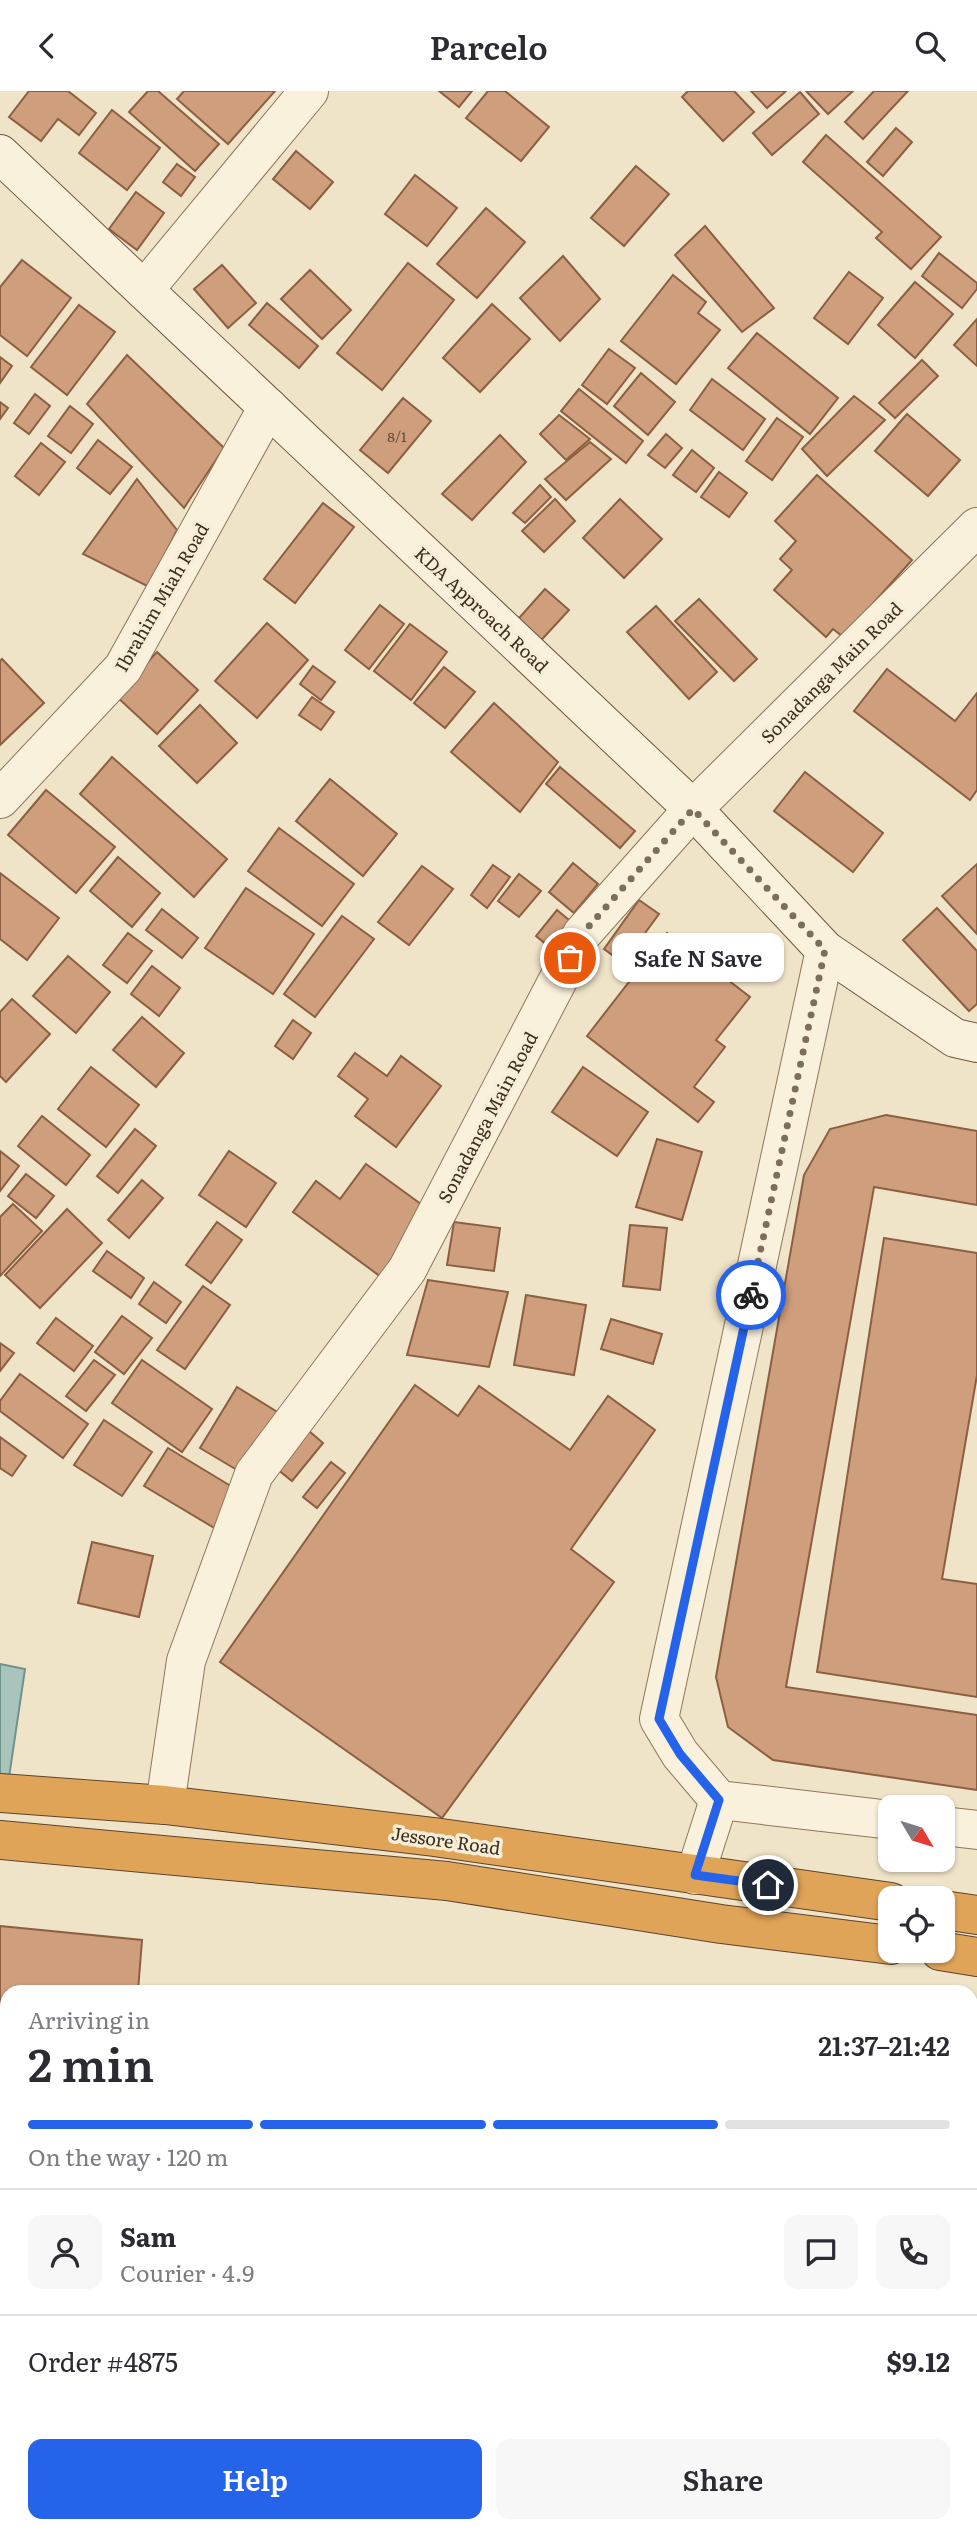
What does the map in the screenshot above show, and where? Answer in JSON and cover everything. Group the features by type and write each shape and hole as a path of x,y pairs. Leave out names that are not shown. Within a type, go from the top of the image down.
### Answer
{"highway":[{"name":"Jessore Road","path":"0,1793 165,1805 434,1837 878,1900"},
{"path":"0,1840 447,1881 721,1924 878,1943"},
{"path":"955,1912 977,1915"},
{"path":"955,1953 977,1957"}],"street":[{"path":"144,290 309,91"},
{"name":"KDA Approach Road","path":"0,154 693,809 825,950 956,1038 977,1043"},
{"name":"Ibrahim Miah Road","path":"0,799 123,668 268,407"},
{"name":"Sonadanga Main Road","path":"165,1805 186,1661 254,1474 407,1271 582,934 693,809 977,527"},
{"path":"825,950 659,1719 680,1754 719,1800 878,1818"},
{"path":"695,1875 719,1800"},
{"path":"956,1828 977,1830"}],"water":[{"path":"0,1664 25,1669 7,1791 0,1790"}],"building":[{"path":"29,91 68,91 96,113 79,135 58,119 41,141 9,117"},
{"path":"148,91 158,91 219,144 195,171 129,112"},
{"path":"184,91 275,91 228,144 177,99"},
{"path":"439,91 472,91 459,107"},
{"path":"488,91 505,91 549,127 521,161 466,118"},
{"path":"688,91 734,91 754,112 723,141 682,97"},
{"path":"751,91 786,91 767,108"},
{"path":"806,91 853,91 828,114"},
{"path":"874,91 908,91 863,139 845,122"},
{"path":"800,92 819,114 772,155 753,133"},
{"path":"112,110 160,148 127,190 79,153"},
{"path":"896,128 912,142 883,176 867,162"},
{"path":"826,135 941,237 911,269 876,238 882,232 803,162"},
{"path":"296,151 333,182 310,209 273,179"},
{"path":"177,164 195,177 181,196 163,182"},
{"path":"636,166 669,194 624,246 591,218"},
{"path":"415,175 457,208 427,246 385,214"},
{"path":"136,192 164,213 137,250 109,229"},
{"path":"486,208 525,242 477,298 437,264"},
{"path":"705,226 774,308 742,332 675,255"},
{"path":"939,253 977,283 977,289 962,308 922,276"},
{"path":"563,256 600,299 560,341 520,298"},
{"path":"22,260 71,298 27,356 0,335 0,287"},
{"path":"408,263 454,300 382,390 337,353"},
{"path":"222,265 256,303 228,328 194,289"},
{"path":"310,270 351,310 322,339 281,299"},
{"path":"849,272 883,298 848,344 814,318"},
{"path":"673,275 706,302 698,313 720,330 676,384 621,341"},
{"path":"915,282 953,314 915,358 878,325"},
{"path":"267,303 318,346 299,368 249,325"},
{"path":"492,304 530,339 480,392 443,358"},
{"path":"79,305 115,332 67,395 31,367"},
{"path":"977,319 977,366 954,345"},
{"path":"757,333 838,398 810,434 728,368"},
{"path":"609,349 635,368 607,404 582,385"},
{"path":"127,355 224,448 184,508 87,404"},
{"path":"0,357 12,366 0,383"},
{"path":"922,360 938,376 895,418 879,403"},
{"path":"641,373 675,402 648,435 614,406"},
{"path":"712,379 765,419 743,450 690,410"},
{"path":"579,389 643,441 626,463 561,411"},
{"path":"35,394 50,406 29,434 14,423"},
{"path":"854,396 885,420 827,476 802,449"},
{"path":"403,398 431,421 388,473 360,450"},
{"path":"0,402 8,408 0,419"},
{"path":"70,406 93,424 71,453 48,436"},
{"path":"907,414 960,460 928,496 875,451"},
{"path":"559,415 590,439 566,460 540,434"},
{"path":"777,418 803,437 772,480 746,461"},
{"path":"666,434 682,448 665,468 648,455"},
{"path":"500,435 526,462 472,520 442,494"},
{"path":"98,440 132,467 110,494 77,468"},
{"path":"590,442 611,459 566,500 545,479"},
{"path":"41,443 65,462 39,495 15,476"},
{"path":"692,450 714,468 696,492 673,475"},
{"path":"719,472 747,493 729,517 701,497"},
{"path":"817,475 912,560 843,637 833,629 826,637 774,590 792,570 780,559 796,541 775,521"},
{"path":"137,479 177,530 149,587 83,554"},
{"path":"540,485 551,497 525,523 513,513"},
{"path":"555,499 575,521 544,552 522,531"},
{"path":"620,499 662,539 624,578 583,538"},
{"path":"323,503 354,527 295,603 264,579"},
{"path":"545,589 569,610 534,648 511,627"},
{"path":"699,599 757,659 734,681 675,621"},
{"path":"380,605 404,624 369,669 345,650"},
{"path":"656,606 717,672 689,699 627,632"},
{"path":"267,623 308,660 257,718 215,681"},
{"path":"410,624 447,652 411,700 374,671"},
{"path":"157,652 198,690 157,734 116,696"},
{"path":"2,659 44,703 0,745 0,661"},
{"path":"313,666 335,682 321,700 300,684"},
{"path":"444,667 475,692 445,728 414,703"},
{"path":"887,669 955,721 977,693 977,790 970,800 854,711"},
{"path":"312,697 334,712 321,730 299,715"},
{"path":"494,703 558,762 520,812 451,752"},
{"path":"200,705 237,743 197,783 159,746"},
{"path":"112,757 227,859 194,897 80,794"},
{"path":"560,767 635,831 620,848 546,784"},
{"path":"805,772 883,833 853,872 774,811"},
{"path":"330,779 397,834 363,876 296,821"},
{"path":"46,790 115,847 76,893 8,835"},
{"path":"279,828 354,884 322,926 248,871"},
{"path":"118,857 160,893 132,927 90,891"},
{"path":"573,863 598,884 574,913 549,892"},
{"path":"977,864 977,934 942,896"},
{"path":"493,865 510,877 487,908 471,895"},
{"path":"422,866 453,889 409,945 378,922"},
{"path":"0,873 59,918 27,960 0,939"},
{"path":"519,874 541,891 519,917 498,901"},
{"path":"246,888 314,934 273,994 205,948"},
{"path":"639,900 659,914 623,963 604,949"},
{"path":"937,908 977,951 977,1004 969,1011 903,940"},
{"path":"162,909 198,938 182,958 146,930"},
{"path":"557,910 574,924 552,949 536,936"},
{"path":"342,916 374,939 315,1017 284,994"},
{"path":"128,933 152,951 127,983 103,965"},
{"path":"667,933 750,997 716,1040 725,1047 694,1087 714,1102 698,1122 587,1036"},
{"path":"68,956 110,992 76,1033 33,996"},
{"path":"152,966 180,988 159,1016 131,994"},
{"path":"12,999 50,1034 6,1082 0,1076 0,1012"},
{"path":"142,1017 184,1053 156,1087 113,1050"},
{"path":"293,1020 311,1033 293,1059 275,1046"},
{"path":"355,1053 387,1076 401,1056 441,1086 396,1147 355,1116 368,1099 338,1076"},
{"path":"91,1067 139,1105 106,1147 58,1109"},
{"path":"583,1067 648,1112 617,1156 552,1112"},
{"path":"886,1115 977,1131 977,1205 874,1187 786,1687 977,1715 977,1790 773,1760 728,1727 716,1677 804,1175 830,1129"},
{"path":"42,1116 90,1155 66,1185 18,1146"},
{"path":"135,1129 156,1146 118,1193 97,1176"},
{"path":"657,1139 702,1152 682,1220 636,1207"},
{"path":"0,1151 19,1166 0,1191"},
{"path":"229,1151 276,1183 246,1227 199,1195"},
{"path":"366,1164 429,1210 381,1277 293,1212 316,1181 340,1199"},
{"path":"26,1174 54,1196 36,1218 8,1196"},
{"path":"142,1180 163,1198 129,1238 108,1220"},
{"path":"13,1204 42,1231 0,1276 0,1217"},
{"path":"67,1209 102,1243 40,1308 5,1275"},
{"path":"217,1222 242,1240 211,1283 186,1265"},
{"path":"454,1222 500,1228 494,1271 447,1265"},
{"path":"630,1225 667,1228 660,1290 623,1286"},
{"path":"884,1238 977,1253 977,1375 942,1579 977,1584 977,1697 817,1672"},
{"path":"107,1251 144,1278 131,1298 93,1271"},
{"path":"428,1280 508,1292 489,1367 407,1355"},
{"path":"154,1282 181,1302 166,1323 139,1304"},
{"path":"203,1286 230,1305 185,1369 157,1350"},
{"path":"526,1295 586,1305 574,1375 514,1365"},
{"path":"122,1316 152,1338 124,1374 95,1352"},
{"path":"56,1318 93,1346 74,1371 37,1343"},
{"path":"611,1319 662,1334 653,1364 601,1349"},
{"path":"0,1343 14,1353 0,1371"},
{"path":"94,1360 115,1375 86,1411 66,1396"},
{"path":"142,1360 212,1409 182,1452 112,1403"},
{"path":"20,1374 88,1424 63,1458 0,1411 0,1401"},
{"path":"415,1385 458,1416 479,1386 570,1450 608,1396 655,1430 571,1549 614,1582 442,1818 220,1662"},
{"path":"237,1387 279,1413 242,1473 200,1448"},
{"path":"104,1420 152,1452 122,1496 74,1465"},
{"path":"308,1430 323,1443 292,1481 277,1469"},
{"path":"0,1437 26,1456 12,1476 0,1468"},
{"path":"168,1448 239,1491 216,1529 144,1486"},
{"path":"331,1462 345,1473 317,1508 303,1497"},
{"path":"92,1542 153,1556 139,1617 78,1603"},
{"path":"0,1926 142,1940 138,1985 0,1985"}],"way so far":[{"path":"570,958 582,934 693,809 825,950 751,1295"}],"place":[{"name":"Safe N Save","path":"570,958"}],"route":[{"path":"751,1295 659,1719 680,1754 719,1800 695,1875 768,1885"}]}
